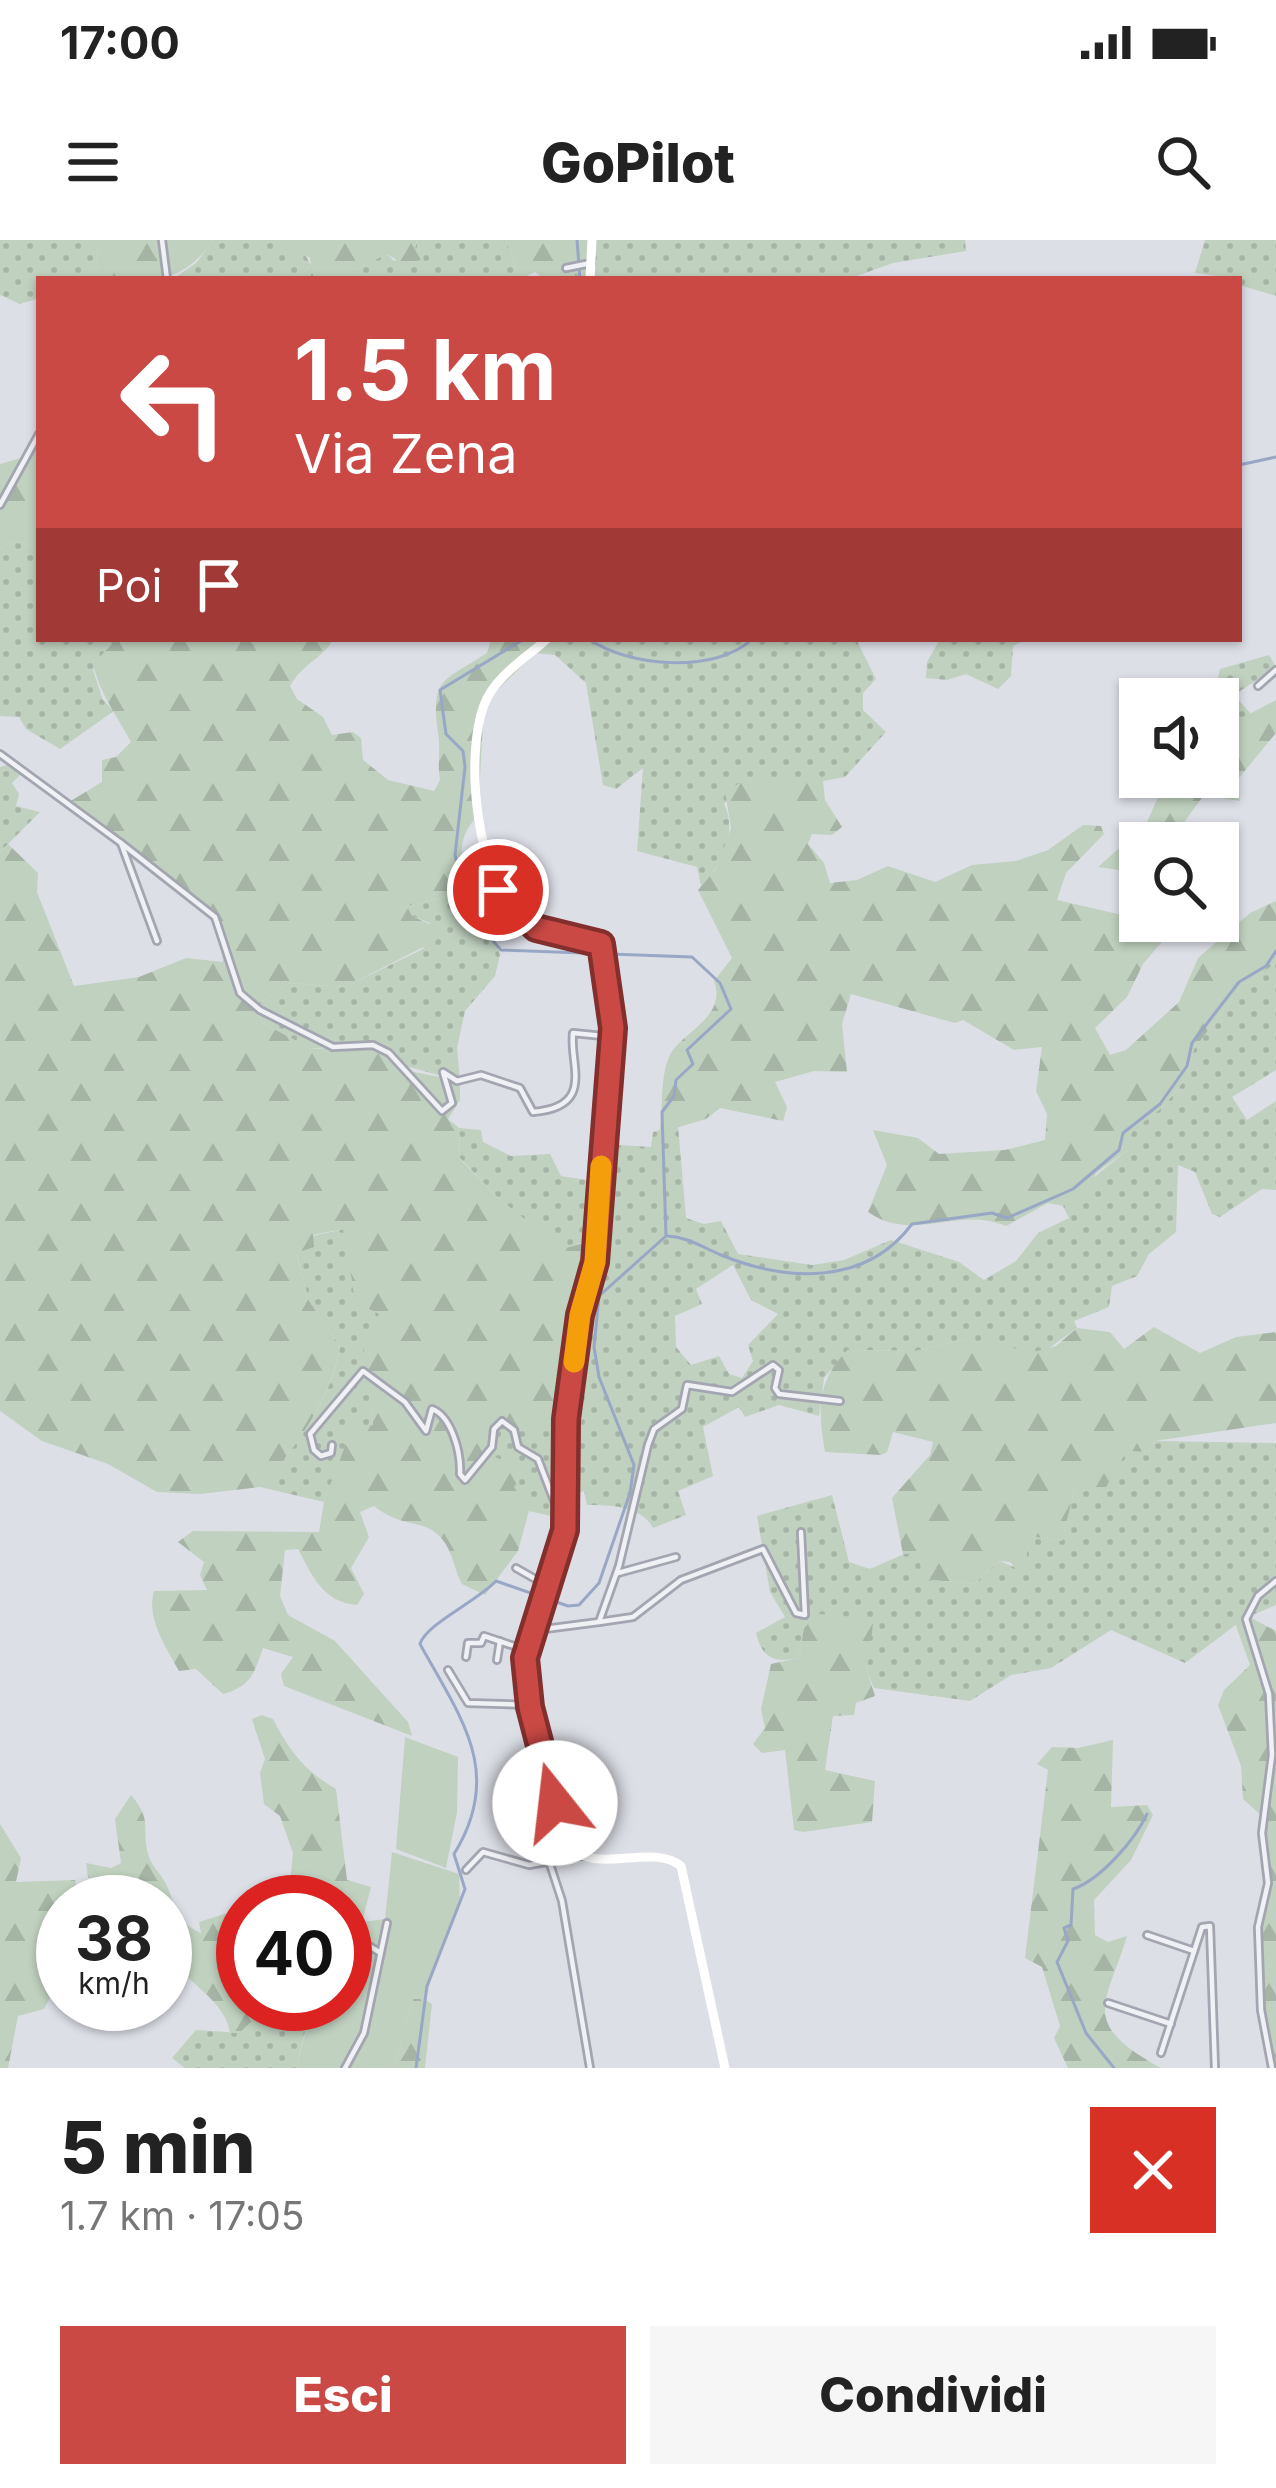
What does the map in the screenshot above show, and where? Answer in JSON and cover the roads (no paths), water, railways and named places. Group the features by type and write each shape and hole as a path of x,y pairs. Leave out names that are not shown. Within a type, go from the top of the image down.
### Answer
{"street":[{"path":"162,240 167,276"},
{"path":"590,276 592,240"},
{"path":"566,268 589,264"},
{"path":"0,505 36,439"},
{"path":"543,642 500,679 484,704 474,779 504,902 536,928 594,941 606,961 613,1028 595,1262 580,1315 566,1419 565,1530 526,1650 530,1706 561,1822 581,1856"},
{"path":"1258,686 1276,670"},
{"path":"0,754 215,917 240,993 260,1010 334,1047 373,1045 389,1053 442,1111 452,1103 443,1072 457,1081 481,1075 520,1088 533,1112 541,1112 571,1094 577,1084 573,1033 603,1036 613,1028"},
{"path":"121,843 157,941"},
{"path":"598,1622 616,1574 654,1429 682,1409 687,1385 732,1393 773,1365 779,1370 775,1388 779,1394 841,1401"},
{"path":"332,1445 331,1453 321,1456 310,1434 363,1371 405,1402 426,1431 432,1409 442,1414 461,1453 460,1474 465,1480 492,1447 496,1422 502,1420 514,1430 518,1447 538,1459 560,1521 553,1548 557,1557"},
{"path":"530,1631 633,1616 681,1580 763,1549 769,1552 796,1613 805,1615 801,1532"},
{"path":"616,1574 676,1557"},
{"path":"516,1568 544,1586"},
{"path":"1272,2068 1261,2010 1258,1927 1268,1883 1262,1833 1272,1754 1269,1694 1246,1619 1258,1596 1276,1581"},
{"path":"466,1658 468,1643 481,1643 484,1636 526,1650"},
{"path":"497,1660 500,1641"},
{"path":"448,1670 467,1703 530,1706"},
{"path":"466,1870 483,1852 529,1865 581,1856 669,1858 681,1866 725,2068"},
{"path":"549,1861 562,1900 590,2068"},
{"path":"345,2068 364,2032 387,1923"},
{"path":"1161,2053 1202,1927 1210,1926 1215,2068"},
{"path":"1147,1935 1194,1951"},
{"path":"372,1948 379,1952"},
{"path":"1108,2003 1171,2024"}],"waterway":[{"path":"577,240 580,276"},
{"path":"1242,464 1276,457"},
{"path":"416,2068 427,1986 465,1889 454,1854 476,1797 476,1771 462,1721 420,1644 432,1629 496,1581 568,1606 579,1605 599,1583 630,1493 634,1465 599,1377 594,1347 599,1296 666,1236 662,1112 674,1096 676,1080 693,1064 687,1050 731,1009 720,983 692,957 501,950 472,917 455,855 463,751 446,734 440,690 519,642"},
{"path":"595,642 626,656 672,663 717,658 748,642"},
{"path":"667,1236 746,1264 824,1273 872,1259 912,1224 992,1213 1007,1218 1073,1189 1119,1150 1123,1133 1160,1104 1187,1066 1192,1043 1239,982 1266,966 1276,951"},
{"path":"1114,2068 1086,2033 1057,1962 1068,1941 1064,1928 1071,1925 1073,1889 1116,1858 1147,1814"}]}
